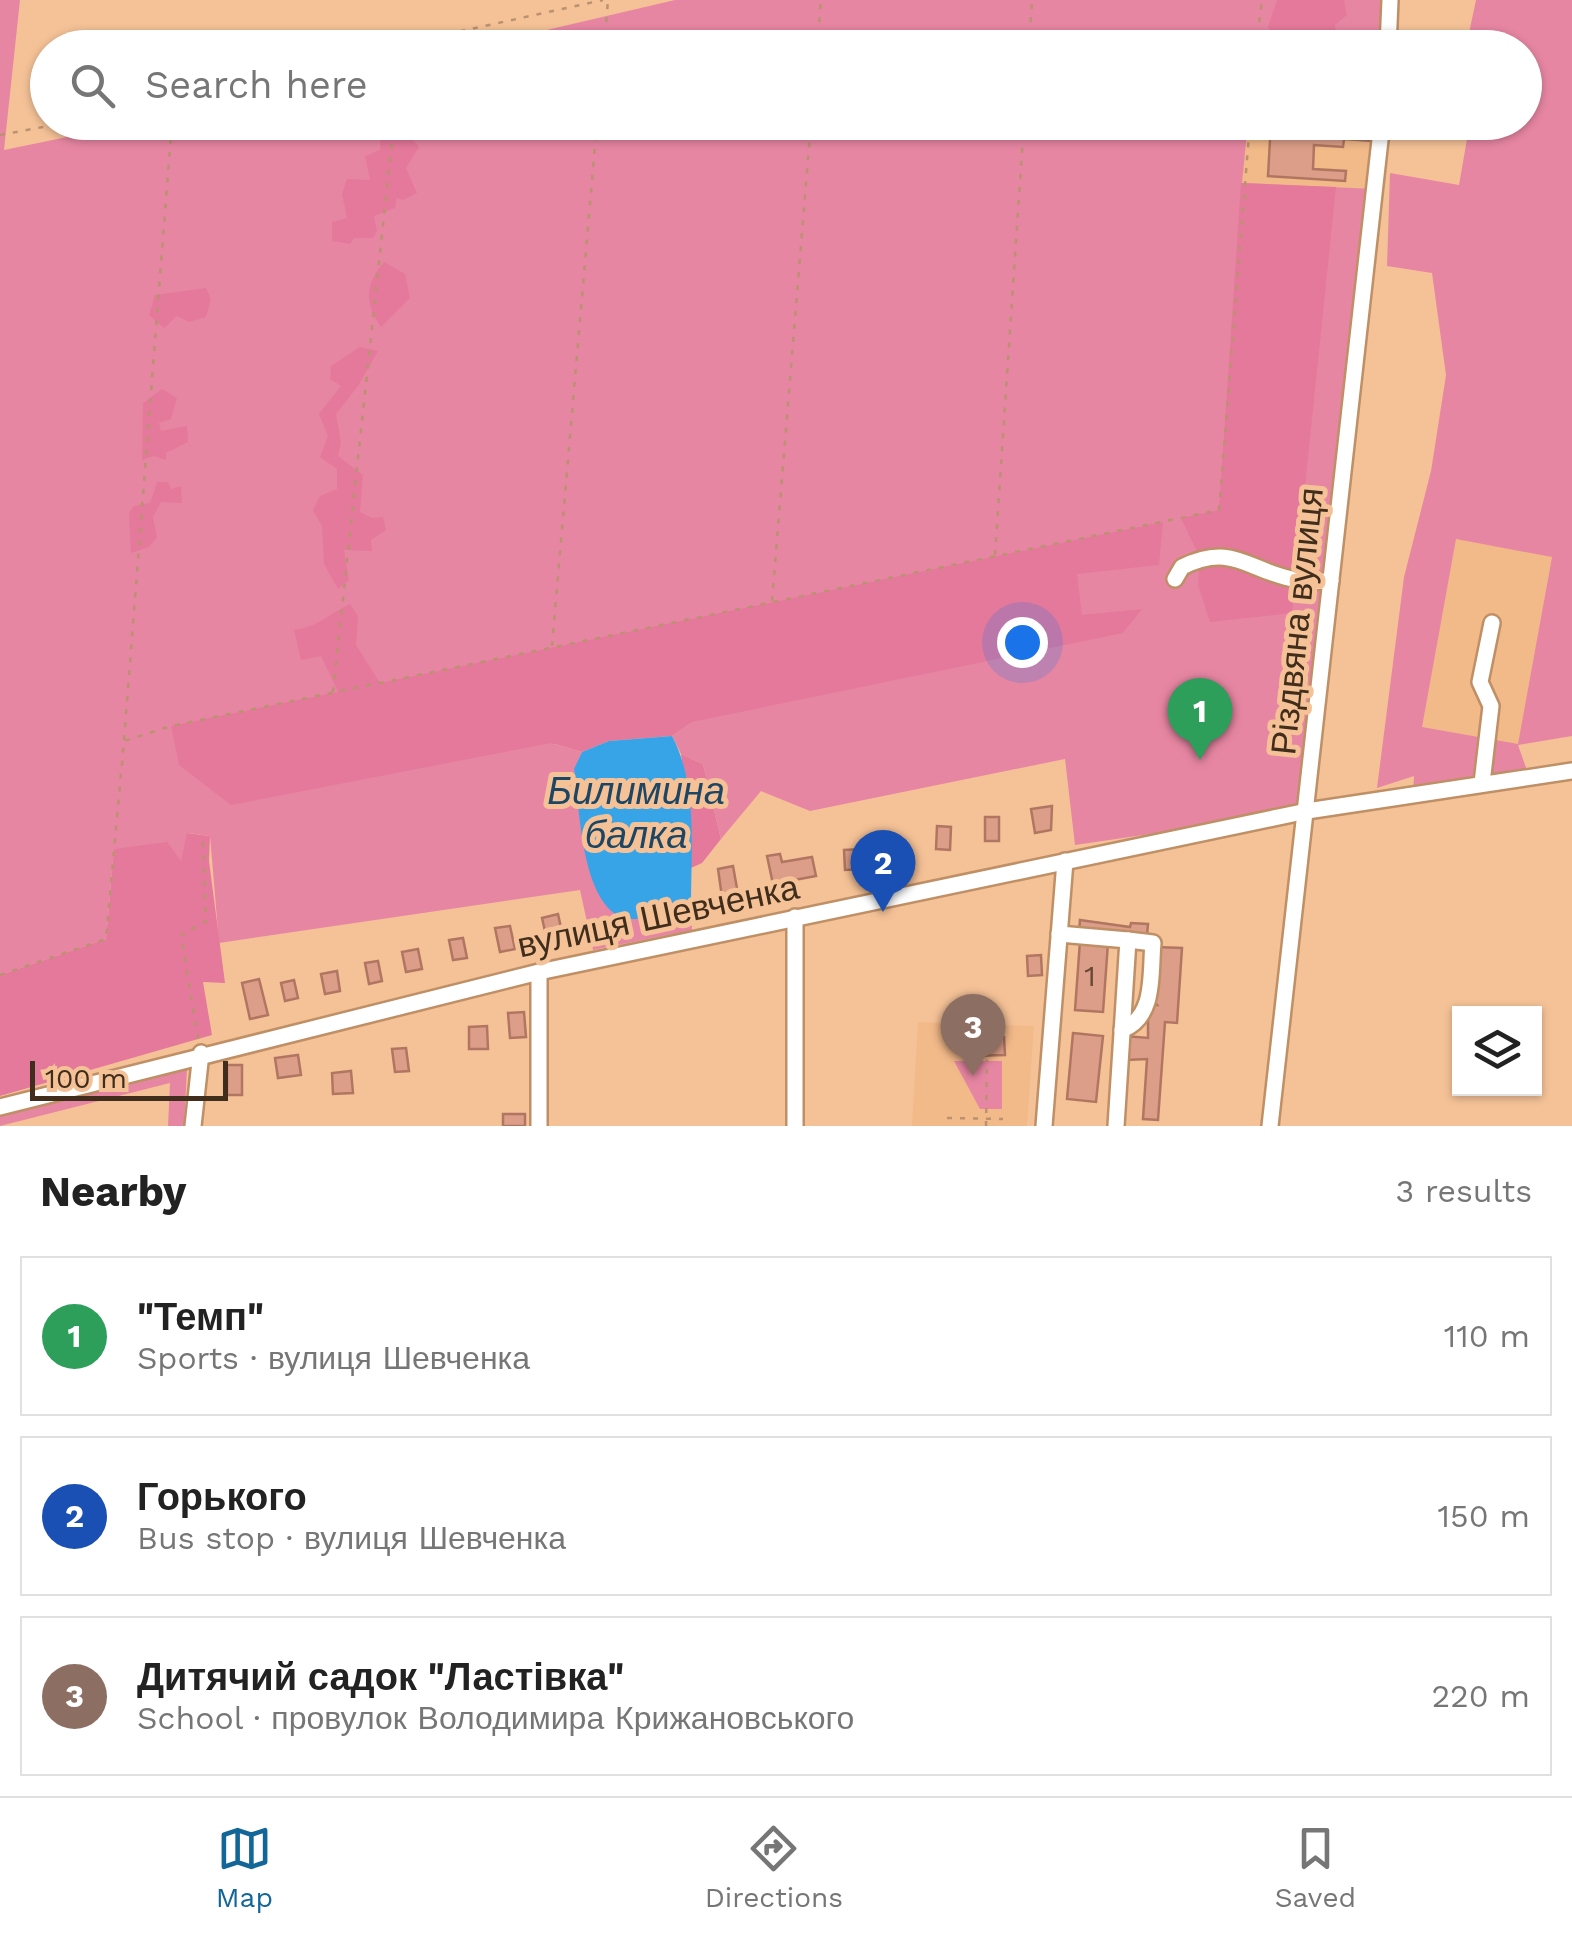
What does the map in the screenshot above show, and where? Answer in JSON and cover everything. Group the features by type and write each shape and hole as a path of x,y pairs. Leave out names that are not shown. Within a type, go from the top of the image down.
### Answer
{"street":[{"path":"1389,30 1390,0"},
{"name":"Різдвяна вулиця","path":"1270,1126 1380,140"},
{"path":"1175,579 1182,567 1218,556 1238,557 1296,580 1331,581"},
{"path":"1482,783 1491,706 1480,682 1492,623"},
{"name":"вулиця Шевченка","path":"0,1107 201,1053 539,972 1307,811 1572,771"},
{"path":"1044,1126 1065,860"},
{"path":"795,918 795,1126"},
{"path":"1059,934 1153,942 1146,1009 1137,1024 1122,1030"},
{"path":"1116,1126 1128,940"},
{"path":"539,972 540,1126"},
{"path":"193,1126 201,1053"}],"path":[{"path":"473,30 605,0 604,30"},
{"path":"818,30 821,0"},
{"path":"1030,30 1032,0"},
{"path":"1258,30 1262,0"},
{"path":"0,135 30,129"},
{"path":"0,975 106,939 171,140"},
{"path":"332,693 392,140"},
{"path":"552,648 596,140"},
{"path":"772,602 810,140"},
{"path":"994,556 1023,140"},
{"path":"124,741 171,726 1219,510 1249,140"},
{"path":"201,1053 180,935 206,921 204,842"},
{"path":"986,1126 987,1060"},
{"path":"947,1118 1003,1119"}],"shaded area":[{"path":"0,0 20,0 4,150 53,140 1246,140 1242,183 1375,189 1307,811 1075,845 1065,759 810,811 761,791 721,839 703,764 681,754 672,736 689,724 554,744 582,752 574,770 631,919 691,903 692,930 593,950 580,890 219,943 210,836 188,833 181,863 114,849 106,939 0,975"},
{"path":"675,0 1390,0 1389,30 546,30"},
{"path":"1277,0 1344,0 1347,15 1335,25 1336,30 1268,27"},
{"path":"1476,0 1572,0 1572,736 1518,745 1529,776 1413,794 1414,776 1377,788 1404,577 1431,471 1446,375 1432,273 1387,266 1390,173 1459,185 1467,140 1542,140 1542,30 1470,30","holes":["1456,539 1552,557 1518,744 1422,727"]},
{"path":"381,140 413,140 419,147 406,168 417,193 403,200 397,198 395,208 374,216 377,231 373,238 354,238 350,244 332,241 332,222 347,218 342,194 347,179 370,180 365,156 380,150"},
{"path":"1246,140 1380,140 1375,189 1241,183"},
{"path":"1241,183 1336,187 1292,613 1210,622 1198,585 1200,558 1181,518 1219,510"},
{"path":"384,262 405,274 410,298 381,327 369,294 373,278"},
{"path":"206,288 211,299 206,317 189,322 177,316 164,328 149,315 155,295"},
{"path":"360,347 378,351 336,414 341,443 338,456 363,475 360,512 372,518 383,517 386,530 371,540 372,551 344,550 349,580 338,589 324,564 322,526 313,510 320,496 337,489 337,469 320,457 328,436 319,414 341,386 330,379 331,366"},
{"path":"162,389 177,398 171,419 159,423 161,431 187,426 188,442 166,453 166,460 154,456 142,460 143,403"},
{"path":"157,482 168,482 171,489 181,486 182,503 161,502 153,517 157,537 149,547 131,553 129,513 134,506 150,503"},
{"path":"1163,522 1159,565 1077,574 1082,615 1142,609 1123,633 692,722 672,736 609,741 582,752 551,743 231,805 179,765 171,726 338,692 321,656 301,660 294,630 317,623 350,604 358,616 356,645 380,683"},
{"path":"1456,538 1552,556 1518,745 1421,727"},
{"path":"681,754 703,764 721,839 702,863 691,868 691,822"},
{"path":"187,833 210,836 209,861 225,983 203,982 212,1035 0,1096 0,975 106,939 114,849 167,842 181,861"},
{"path":"918,1022 1034,1026 1027,1126 912,1126"},
{"path":"954,1061 1002,1061 1002,1109 980,1109"},
{"path":"187,1069 184,1126 168,1126 170,1083 0,1126 0,1109"}],"water":[{"name":"Билимина балка","path":"672,736 689,796 691,903 630,919 614,913 601,899 592,880 581,832 574,769 582,752 609,741"}],"building":[{"path":"1270,140 1344,140 1343,147 1314,145 1313,169 1346,171 1345,181 1268,176"},
{"path":"1052,806 1051,830 1035,833 1031,809"},
{"path":"985,817 999,817 999,841 985,841"},
{"path":"937,826 951,827 950,850 936,849"},
{"path":"901,846 903,866 888,867 886,847"},
{"path":"862,849 862,869 845,870 844,850"},
{"path":"780,854 782,862 812,857 816,876 773,884 767,856"},
{"path":"733,866 738,894 722,897 718,869"},
{"path":"558,914 563,937 547,940 542,918"},
{"path":"1080,920 1130,927 1131,923 1148,924 1147,936 1079,932"},
{"path":"510,926 515,949 500,952 495,928"},
{"path":"463,938 467,958 453,960 449,940"},
{"path":"1080,941 1108,943 1103,1012 1075,1010"},
{"path":"1156,947 1182,948 1177,1023 1165,1022 1158,1120 1143,1119 1147,1059 1126,1060 1126,1036 1148,1038 1148,1013 1151,1005 1157,1005 1153,1000"},
{"path":"418,949 422,969 406,972 402,952"},
{"path":"1041,955 1042,975 1028,976 1027,956"},
{"path":"378,961 382,981 369,984 365,963"},
{"path":"337,971 340,991 325,994 321,974"},
{"path":"259,979 268,1015 250,1019 242,983"},
{"path":"294,980 298,998 285,1001 281,983"},
{"path":"524,1012 526,1037 510,1038 508,1013"},
{"path":"487,1026 488,1049 469,1049 469,1027"},
{"path":"1073,1033 1103,1036 1096,1102 1067,1099"},
{"path":"1004,1037 1005,1055 970,1056 969,1038"},
{"path":"406,1048 409,1071 395,1072 392,1049"},
{"path":"298,1055 301,1075 278,1078 275,1058"},
{"path":"227,1065 242,1065 242,1095 227,1095"},
{"path":"351,1071 353,1093 333,1094 332,1073"},
{"path":"503,1114 525,1114 525,1126 503,1126"}],"place":[{"name":"\"Темп\"","path":"1200,760"},
{"name":"Горького","path":"883,912"},
{"name":"Дитячий садок \"Ластівка\"","path":"973,1076"}]}
